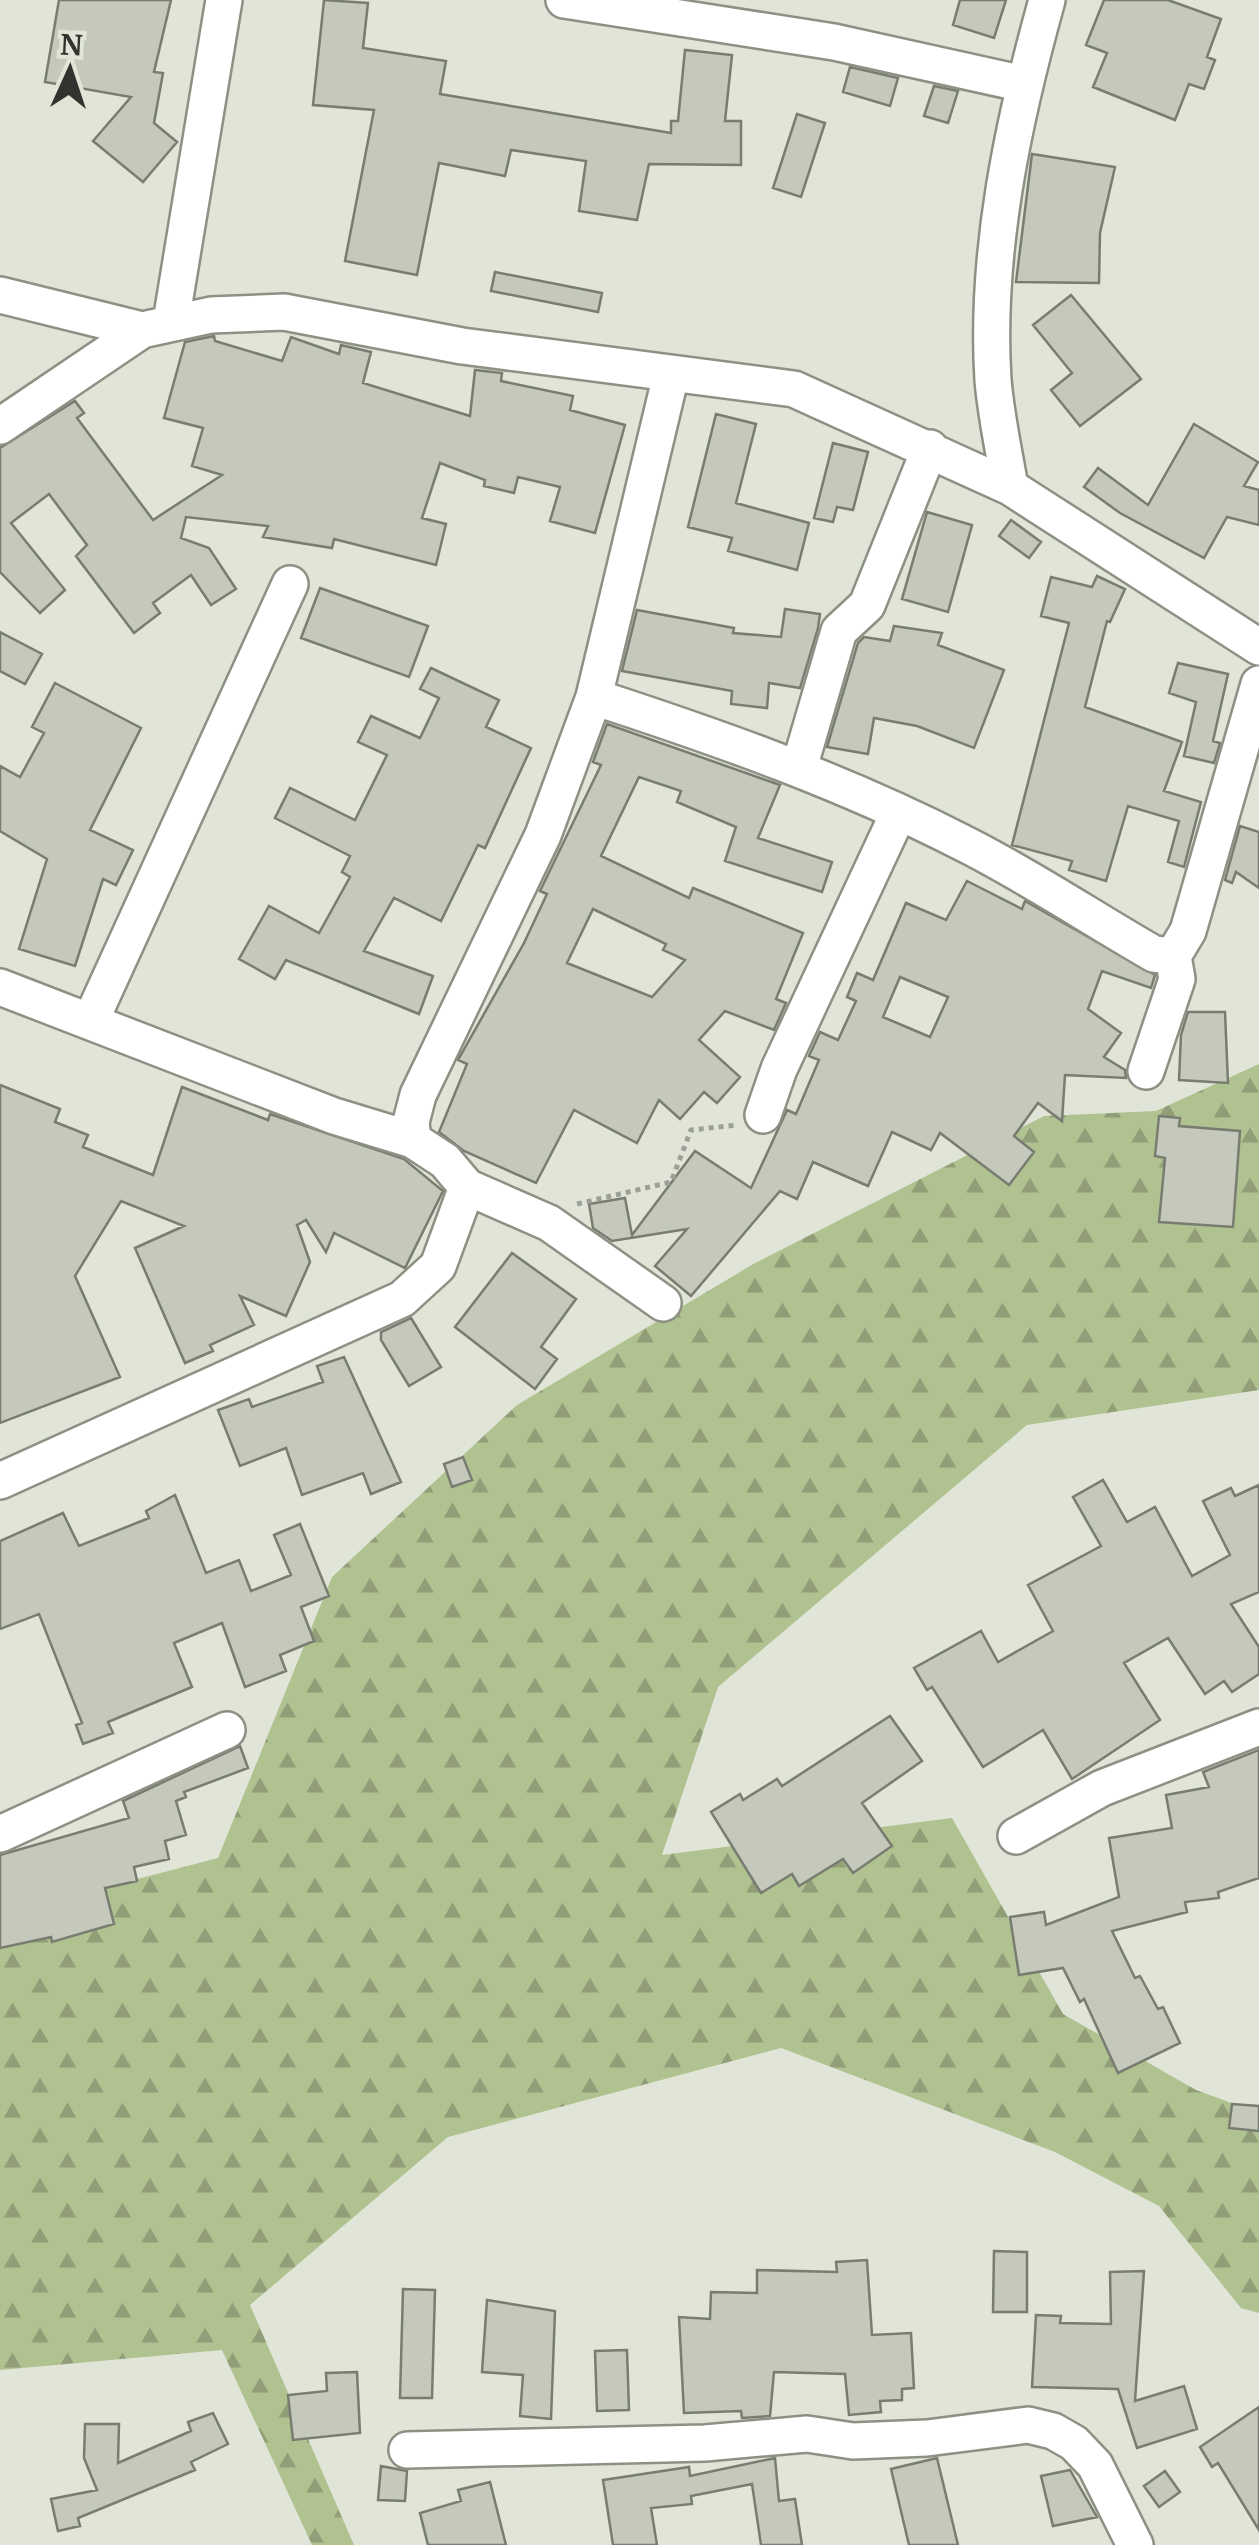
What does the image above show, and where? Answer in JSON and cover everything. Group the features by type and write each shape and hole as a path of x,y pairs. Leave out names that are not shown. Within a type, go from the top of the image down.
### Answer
{"street":[{"path":"0,426 157,326 224,0"},
{"path":"564,0 709,12 1024,84"},
{"path":"1010,487 994,382 993,322 1009,147 1047,0"},
{"path":"0,295 157,326 284,312 462,346 794,389 1010,487 1259,647"},
{"path":"413,1140 411,1122 418,1095 543,836 594,697 671,375"},
{"path":"799,768 838,631 866,604 930,448"},
{"path":"91,1020 290,584"},
{"path":"1146,1071 1177,978 1173,956 1188,931 1259,684"},
{"path":"594,697 799,768 899,812 965,844 1154,954 1173,956"},
{"path":"763,1115 779,1068 899,812"},
{"path":"0,987 334,1116 413,1140 445,1161 467,1187 549,1224 663,1303"},
{"path":"0,1481 402,1299 438,1266 467,1187"},
{"path":"1016,1836 1102,1788 1259,1727"},
{"path":"0,1834 227,1730"},
{"path":"407,2450 704,2443 780,2434 853,2441 908,2439 1028,2425 1054,2431 1074,2443 1095,2465 1135,2545"}],"path":[{"path":"549,1224 552,1212 565,1207 671,1182 691,1130 739,1125 763,1115"}],"green space":[{"path":"1259,1064 1259,1390 1027,1425 718,1687 662,1855 952,1818 1063,2014 1196,2090 1259,2113 1259,2313 1241,2308 1159,2206 1055,2152 781,2048 448,2137 250,2305 354,2545 312,2545 222,2350 0,2370 0,1915 218,1858 332,1577 517,1405 755,1263 1044,1116 1156,1111"}],"building":[{"path":"59,0 171,0 154,72 163,73 154,123 177,142 143,182 93,141 131,97 45,82"},
{"path":"324,0 368,3 363,48 446,61 440,94 671,133 671,121 678,121 685,50 732,55 725,121 741,121 741,165 649,164 637,220 579,211 586,161 511,150 505,176 439,163 417,275 345,261 374,110 313,105"},
{"path":"960,0 1006,0 994,38 953,25"},
{"path":"1104,0 1168,0 1221,19 1207,57 1215,60 1204,89 1189,84 1175,120 1093,87 1107,53 1086,45"},
{"path":"850,67 898,78 890,106 843,92"},
{"path":"934,86 958,91 948,123 924,116"},
{"path":"797,114 825,123 801,197 773,188"},
{"path":"1032,154 1115,167 1100,233 1099,283 1016,282"},
{"path":"495,272 602,293 598,312 491,291"},
{"path":"1071,295 1141,379 1080,426 1051,390 1072,373 1033,325"},
{"path":"214,336 215,341 282,361 291,337 339,354 341,345 371,352 363,383 470,416 475,370 502,373 501,381 573,396 570,410 625,425 595,533 550,521 560,487 518,477 514,493 484,486 485,480 440,463 422,518 446,524 436,565 334,539 332,548 263,537 268,526 186,517 181,538 209,548 236,589 211,605 191,575 153,603 160,613 134,633 76,556 87,545 49,494 11,523 65,590 40,613 0,572 0,448 75,401 84,413 77,418 153,520 222,475 192,466 203,428 164,418 185,342"},
{"path":"716,414 756,424 736,503 809,523 797,570 728,551 732,538 688,527"},
{"path":"1194,424 1258,462 1244,486 1259,490 1259,525 1227,517 1204,558 1120,513 1084,487 1098,468 1148,505"},
{"path":"833,443 868,452 853,510 837,507 833,522 814,518"},
{"path":"927,512 972,525 948,612 902,599"},
{"path":"1011,520 1041,542 1029,558 999,536"},
{"path":"1097,576 1125,589 1110,622 1107,621 1085,707 1182,742 1164,791 1201,802 1184,867 1168,862 1179,821 1128,806 1106,881 1069,870 1072,861 1012,845 1069,623 1041,616 1051,577 1092,587"},
{"path":"320,588 428,626 409,677 301,638"},
{"path":"785,609 820,614 818,628 800,688 769,683 767,708 731,704 732,691 622,671 637,610 734,628 733,633 781,637"},
{"path":"894,626 942,633 938,645 1004,670 974,748 917,726 874,718 868,754 827,747 858,643 864,637 890,641"},
{"path":"0,632 42,654 25,684 0,671"},
{"path":"1178,663 1228,674 1213,741 1220,743 1214,763 1184,756 1196,702 1169,693"},
{"path":"431,668 499,700 486,727 531,748 485,848 478,845 441,921 394,898 364,951 433,976 419,1014 286,960 275,979 239,959 269,906 319,933 350,877 342,872 350,856 275,818 290,788 355,820 387,755 358,742 371,716 420,738 439,698 420,689"},
{"path":"55,683 141,728 90,830 133,850 116,885 103,879 75,966 19,949 47,859 0,831 0,766 20,777 44,733 32,727"},
{"path":"607,724 780,785 758,838 832,862 822,892 725,861 736,827 677,802 681,791 639,777 601,856 689,898 693,888 803,933 776,999 786,1003 774,1030 725,1011 699,1040 740,1077 717,1103 704,1092 680,1119 659,1100 637,1143 574,1110 536,1183 464,1151 439,1132 467,1064 458,1060 547,894 540,891 601,765 593,762","holes":["593,909 666,944 663,950 685,960 652,997 567,963"]},
{"path":"1240,826 1259,832 1259,888 1236,872 1232,883 1225,880"},
{"path":"967,881 1022,909 1025,901 1155,975 1151,988 1102,971 1088,1009 1121,1033 1104,1057 1125,1070 1126,1078 1065,1075 1062,1121 1038,1103 1014,1136 1034,1152 1009,1185 940,1133 931,1150 892,1132 868,1186 813,1162 797,1199 780,1191 691,1296 655,1266 687,1229 612,1241 593,1228 589,1204 625,1198 632,1235 695,1151 751,1188 787,1110 796,1114 819,1060 809,1056 820,1032 838,1040 856,1001 847,997 857,973 873,980 906,903 946,920","holes":["900,977 948,997 930,1037 883,1017"]},
{"path":"1188,1012 1225,1012 1228,1083 1179,1080 1181,1035"},
{"path":"0,1085 60,1109 55,1122 88,1135 83,1147 153,1175 182,1087 268,1120 270,1114 404,1159 443,1191 405,1268 334,1233 326,1252 306,1220 297,1225 310,1262 286,1316 240,1296 254,1325 210,1345 213,1351 185,1363 135,1248 184,1226 121,1201 75,1276 120,1377 0,1423"},
{"path":"1159,1116 1180,1118 1179,1126 1240,1131 1233,1227 1159,1222 1165,1158 1155,1156"},
{"path":"512,1253 576,1299 541,1347 557,1359 535,1389 455,1327"},
{"path":"411,1318 441,1367 409,1386 381,1340 381,1332"},
{"path":"344,1357 401,1482 371,1494 363,1473 302,1495 286,1448 240,1466 218,1410 249,1399 252,1407 323,1382 317,1366"},
{"path":"463,1457 472,1480 452,1487 444,1464"},
{"path":"1103,1480 1127,1522 1155,1507 1192,1576 1230,1555 1203,1501 1231,1488 1235,1496 1259,1485 1259,1592 1231,1604 1259,1647 1259,1674 1232,1692 1224,1681 1205,1694 1168,1638 1124,1663 1160,1720 1072,1779 1043,1730 983,1767 932,1687 927,1690 914,1668 981,1631 998,1662 1053,1631 1028,1585 1101,1546 1073,1497"},
{"path":"175,1495 206,1573 239,1560 251,1591 291,1575 274,1535 300,1524 329,1596 301,1607 314,1641 280,1655 286,1671 245,1687 222,1623 174,1643 192,1687 108,1722 113,1733 83,1744 76,1725 82,1723 39,1614 0,1629 0,1541 63,1513 79,1546 149,1518 146,1511"},
{"path":"890,1716 922,1761 862,1803 892,1846 853,1873 843,1859 799,1886 792,1874 761,1893 711,1812 740,1794 743,1800 777,1779 782,1786"},
{"path":"240,1746 248,1768 184,1792 186,1797 176,1801 186,1835 165,1841 169,1859 134,1867 137,1881 105,1888 114,1924 52,1942 51,1937 0,1948 0,1855 129,1818 123,1801"},
{"path":"1259,1750 1259,1878 1218,1892 1219,1898 1185,1902 1187,1912 1112,1931 1135,1978 1140,1976 1158,2009 1163,2007 1180,2043 1118,2073 1084,1999 1080,2002 1063,1968 1019,1975 1010,1917 1044,1912 1046,1925 1119,1897 1109,1838 1172,1828 1166,1795 1209,1787 1203,1772"},
{"path":"1232,2104 1259,2106 1259,2131 1229,2128"},
{"path":"994,2251 1027,2252 1027,2312 993,2312"},
{"path":"867,2260 872,2335 911,2333 914,2388 902,2389 902,2400 880,2401 881,2412 849,2415 845,2374 774,2372 770,2416 742,2418 741,2411 684,2413 679,2317 710,2319 711,2292 757,2293 757,2270 837,2272 836,2262"},
{"path":"1144,2271 1135,2401 1184,2386 1197,2429 1137,2448 1118,2389 1032,2387 1036,2315 1061,2316 1060,2323 1111,2324 1110,2272"},
{"path":"403,2289 435,2290 432,2398 400,2398"},
{"path":"487,2300 555,2311 551,2419 520,2416 523,2375 482,2372"},
{"path":"627,2350 629,2410 597,2411 595,2351"},
{"path":"357,2372 360,2433 293,2440 288,2395 327,2391 326,2373"},
{"path":"1259,2407 1259,2530 1218,2463 1212,2467 1200,2447"},
{"path":"213,2413 228,2444 191,2462 195,2470 78,2518 80,2526 58,2531 51,2499 97,2490 84,2458 85,2424 119,2424 118,2463 191,2431 188,2422"},
{"path":"775,2458 779,2501 795,2499 802,2545 761,2545 752,2484 691,2496 692,2504 651,2508 657,2545 613,2545 603,2480 689,2467 690,2476"},
{"path":"937,2458 958,2545 909,2545 891,2469"},
{"path":"381,2466 407,2471 405,2501 378,2500"},
{"path":"1070,2470 1097,2517 1053,2526 1041,2476"},
{"path":"1165,2471 1180,2492 1159,2507 1144,2486"},
{"path":"490,2482 506,2545 428,2545 420,2513 461,2501 458,2490"}]}
